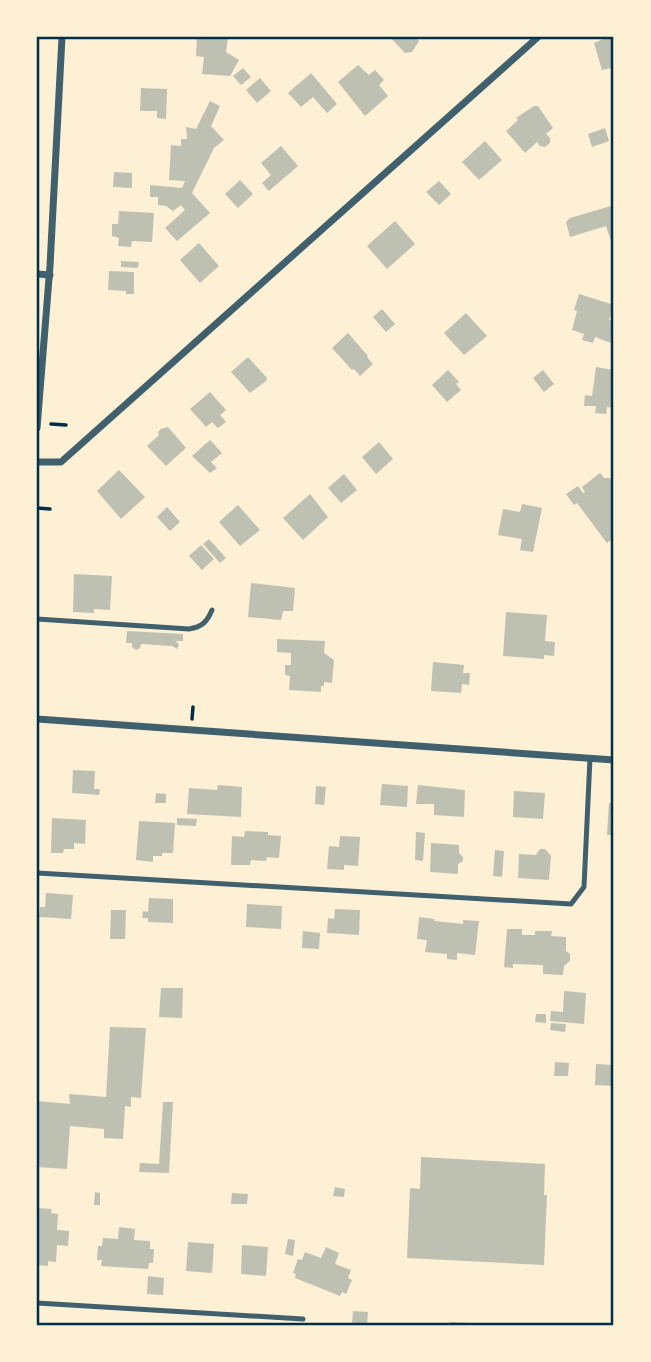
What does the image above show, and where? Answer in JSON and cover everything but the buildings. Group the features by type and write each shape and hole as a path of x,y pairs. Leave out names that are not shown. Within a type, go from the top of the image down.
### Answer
{"street":[{"path":"37,428 50,275 62,37"},
{"path":"37,462 61,462 538,37"},
{"path":"37,274 50,275"},
{"path":"37,719 614,760"}],"lane":[{"path":"37,619 189,629 199,627 207,621 212,610"},
{"path":"37,873 570,904 584,887 590,758"},
{"path":"37,1303 303,1319"}],"path":[{"path":"37,508 50,509"}]}
